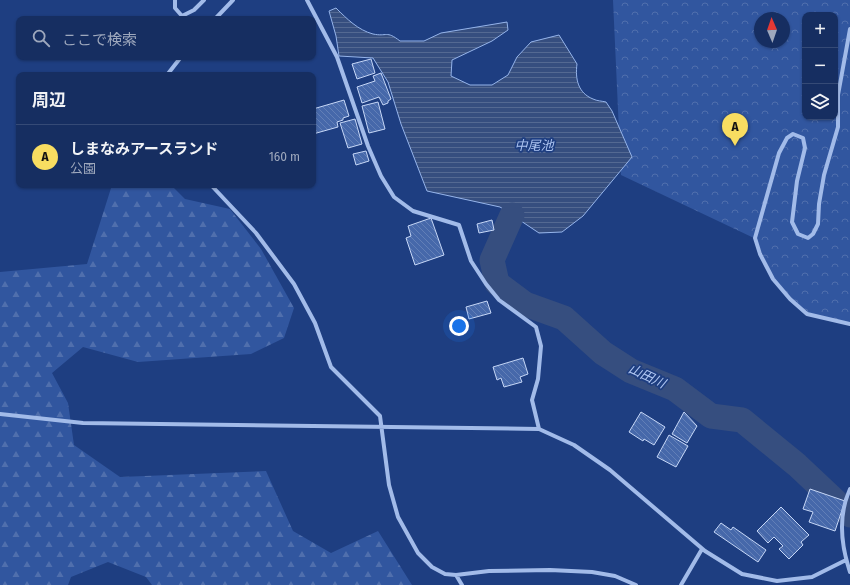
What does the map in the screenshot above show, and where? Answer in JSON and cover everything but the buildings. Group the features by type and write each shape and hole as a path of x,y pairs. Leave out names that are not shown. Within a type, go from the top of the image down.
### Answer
{"street":[{"path":"175,0 175,8 182,16 194,10 204,0"},
{"path":"218,16 234,0"},
{"path":"307,0 315,16"},
{"path":"316,17 337,57 368,146 381,176 394,197 413,211 459,225 471,261 486,284 499,300 536,327 541,346 538,379 532,400 539,430"},
{"path":"850,29 838,95 838,127 824,175 819,204 818,224 813,234 808,238 798,234 792,222 797,181 805,148 803,138 793,134 787,138 779,153 755,238 760,254 773,279 790,299 807,314 850,324"},
{"path":"169,72 178,60"},
{"path":"214,188 256,233 294,284 315,323 331,367 380,416 383,427 385,456 390,485 398,517 418,553 432,567 445,574 456,575 489,571 550,570 592,572 615,576 636,585"},
{"path":"0,414 83,423 539,430 574,445 610,470 702,549 742,574 777,581 812,577 846,560"},
{"path":"850,489 846,497 841,533 850,572"},
{"path":"681,585 702,549"},
{"path":"456,575 462,585"}],"green space":[{"path":"613,0 850,0 850,324 807,314 773,279 756,239 621,175"},
{"path":"111,188 174,188 185,199 230,209 261,249 294,308 284,338 251,354 138,362 83,347 52,373 68,403 74,445 120,477 266,471 293,531 331,553 378,531 412,585 152,585 146,577 108,562 71,577 68,585 0,585 0,272 87,264"}],"water":[{"name":"中尾池","path":"336,8 362,30 378,35 389,35 400,41 424,41 441,33 507,22 508,30 492,41 452,60 451,76 470,85 492,85 508,75 517,57 531,42 559,35 577,64 577,80 581,89 593,99 606,102 612,111 632,157 583,216 562,232 539,233 500,207 427,191 401,124 388,82 373,58 339,56 336,36 329,11"}],"waterway":[{"name":"山田川","path":"512,215 492,260 497,283 525,304 564,318 603,353 631,371 675,389 711,416 742,420 797,465 850,515"}],"place":[{"name":"しまなみアースランド","path":"735,146"}]}
